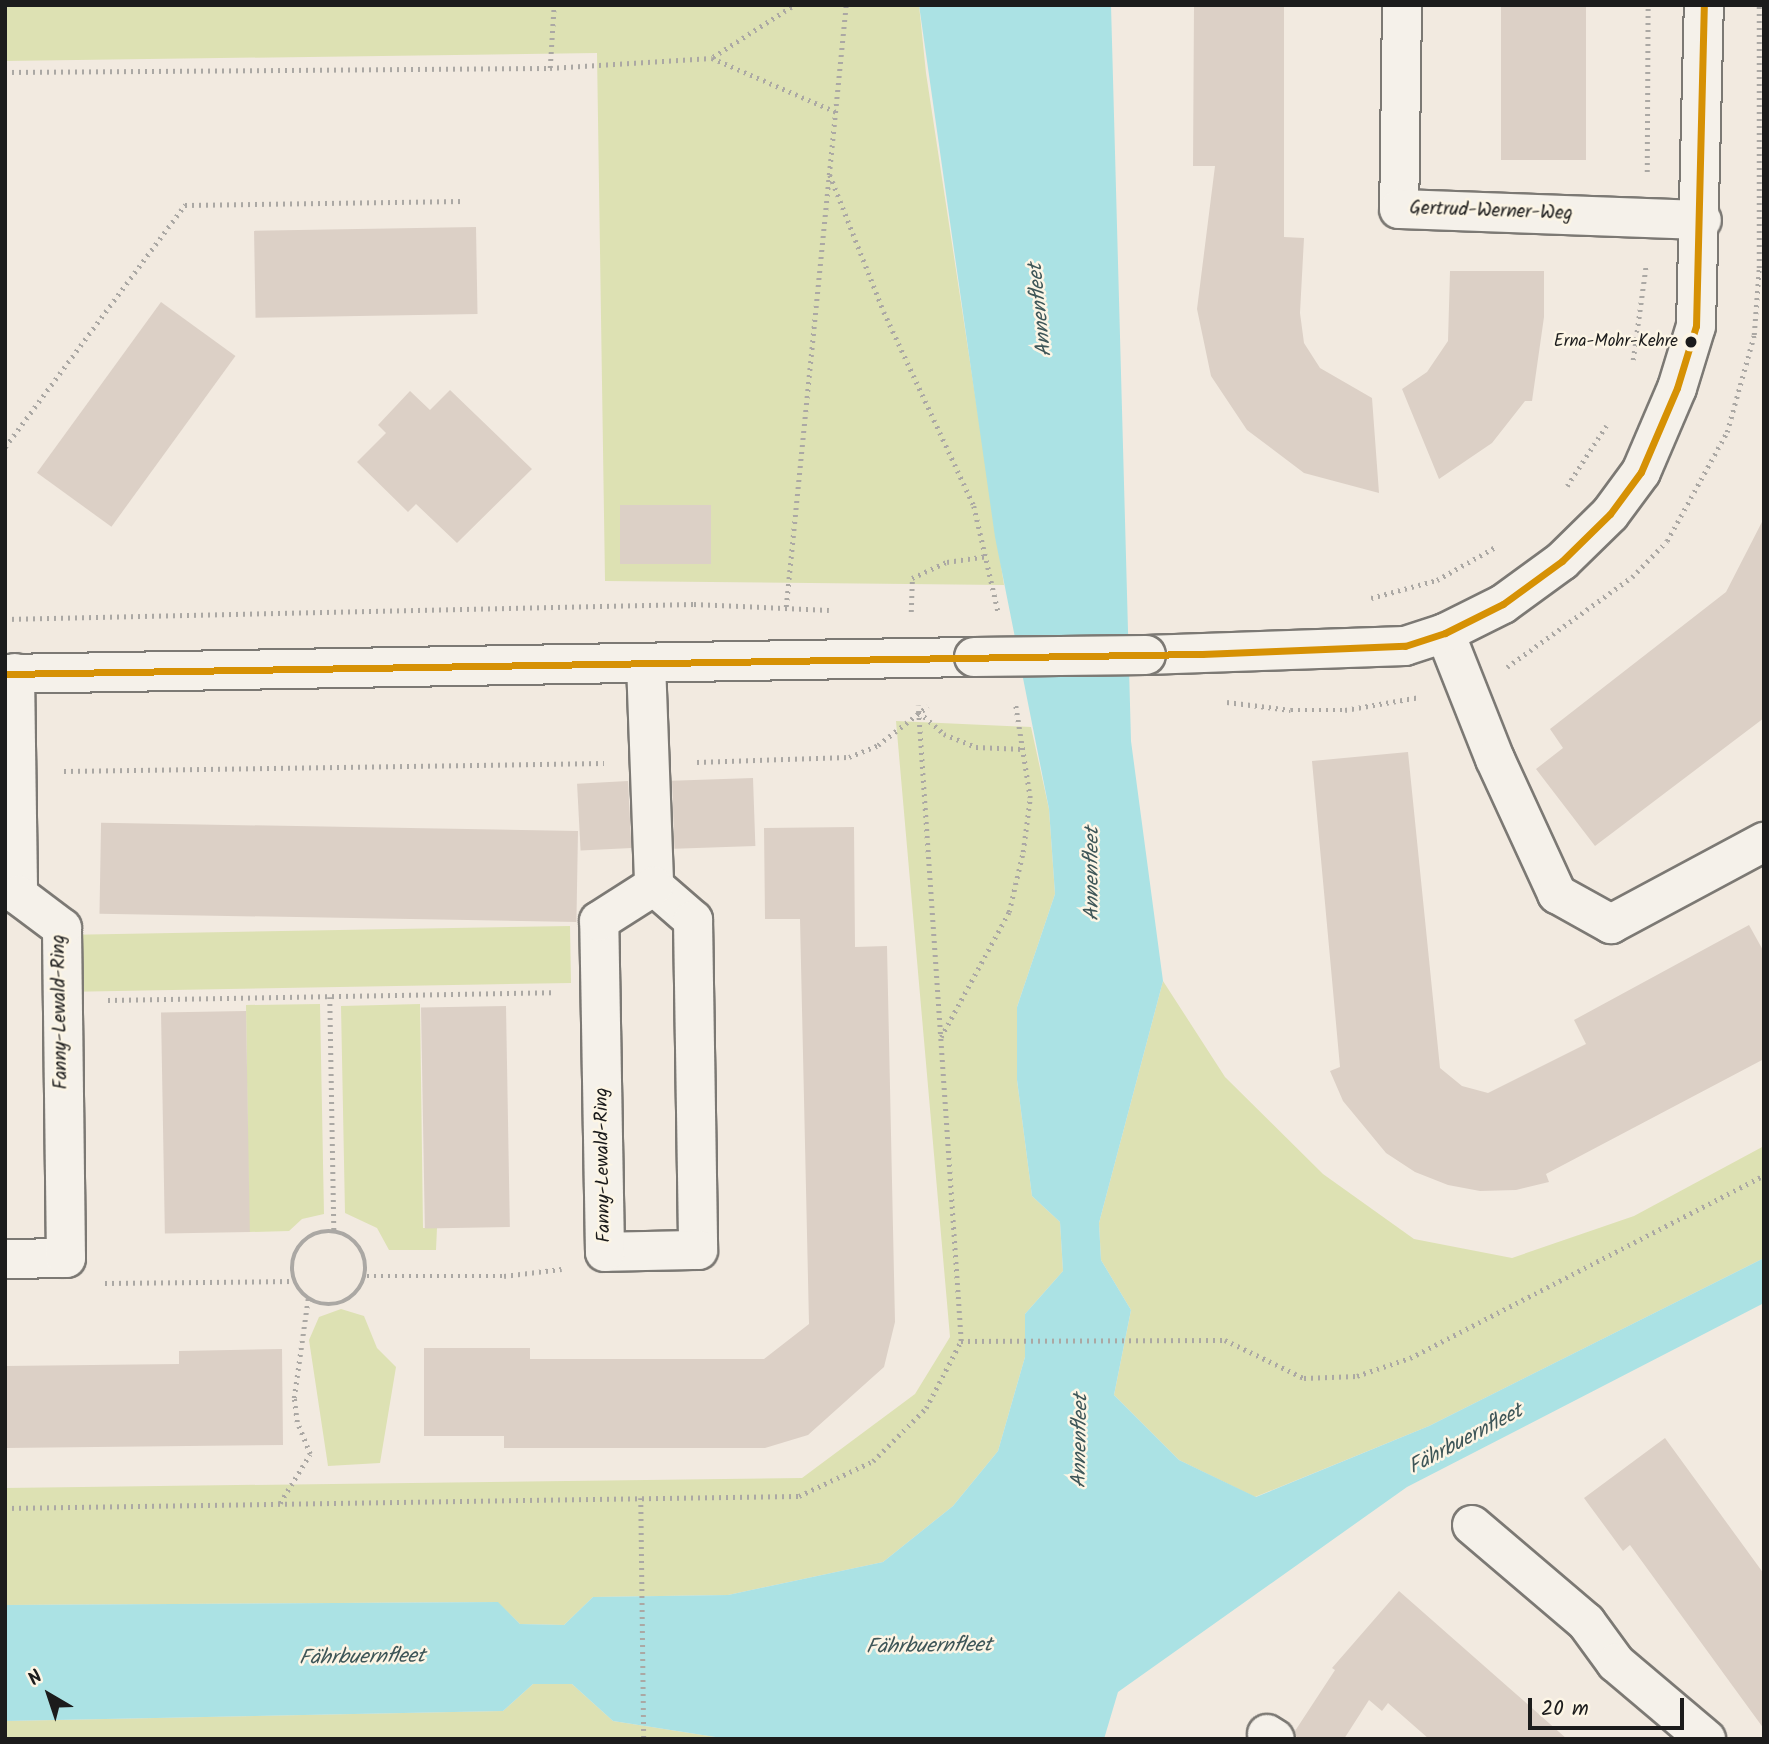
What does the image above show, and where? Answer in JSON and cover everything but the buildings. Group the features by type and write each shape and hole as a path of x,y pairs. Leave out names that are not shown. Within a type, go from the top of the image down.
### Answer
{"street":[{"name":"Gertrud-Werner-Weg","path":"1402,5 1399,209 1702,220"},
{"name":"Fanny-Lewald-Ring","path":"5,1259 66,1258 62,928 12,900 16,772 10,673 1146,655 1405,646 1445,633 1503,604 1562,561 1610,514 1641,472 1677,388 1696,326 1702,220 1704,5"},
{"path":"1445,633 1495,759 1557,894 1611,924 1764,842"},
{"path":"646,663 654,886"},
{"name":"Fanny-Lewald-Ring","path":"654,886 693,920 698,1250 605,1252 599,921 654,886"},
{"path":"1472,1525 1586,1622 1616,1663 1706,1739"}],"path":[{"path":"550,68 554,5"},
{"path":"712,58 794,5"},
{"path":"784,660 786,606 846,5"},
{"path":"1631,375 1645,292 1648,5"},
{"path":"1759,5 1759,140 1764,140"},
{"path":"5,72 550,68 712,58 836,112"},
{"path":"830,175 884,312 974,506 988,556 1000,621"},
{"path":"5,447 185,205 464,201"},
{"path":"1560,494 1611,416"},
{"path":"1364,600 1437,580 1502,544"},
{"path":"5,1507 799,1496 873,1461 926,1408 961,1341 911,614 912,578 947,562 988,556"},
{"path":"5,619 786,606 841,611"},
{"path":"901,614 911,614"},
{"path":"941,1038 1009,912 1030,798 1015,699"},
{"path":"918,712 944,734 976,747 1023,749"},
{"path":"16,772 821,761 849,757 878,745 918,712"},
{"path":"63,1001 601,991"},
{"path":"330,998 334,1232"},
{"path":"961,1341 1225,1340 1304,1378 1357,1376 1410,1358 1764,1175"},
{"path":"334,1232 346,1235 359,1247 366,1276 358,1293 340,1302 320,1304 308,1299 293,1282 297,1249 310,1238 334,1232"},
{"path":"366,1276 548,1274 605,1252"},
{"path":"90,1283 293,1282"},
{"path":"280,1503 310,1454 297,1422 294,1398 308,1299"},
{"path":"641,1498 644,1739"}],"green space":[{"path":"5,5 919,5 926,73 1004,585 605,581 597,53 5,61"},
{"path":"896,721 1031,727 1049,809 1055,894 1017,1007 1017,1080 1032,1196 1060,1222 1063,1271 1025,1314 1025,1357 998,1451 953,1506 883,1562 728,1595 593,1597 564,1625 520,1624 497,1602 5,1605 5,1488 802,1478 915,1394 950,1337"},
{"path":"570,926 571,983 76,992 75,935"},
{"path":"1163,981 1225,1077 1323,1174 1414,1239 1512,1258 1634,1216 1764,1146 1764,1258 1429,1426 1255,1497 1179,1460 1114,1395 1131,1310 1101,1260 1099,1223"},
{"path":"320,1004 324,1214 302,1219 289,1231 249,1232 246,1005"},
{"path":"420,1004 423,1228 437,1228 436,1250 389,1250 377,1228 345,1213 341,1006"},
{"path":"341,1309 364,1316 377,1348 396,1367 380,1463 328,1466 309,1340 319,1317"},
{"path":"533,1684 572,1684 613,1721 728,1739 5,1739 5,1721 503,1711"}],"water":[{"path":"919,5 1111,5 1131,741 1163,981 1099,1223 1101,1260 1131,1310 1114,1395 1179,1460 1256,1497 1429,1426 1764,1258 1764,1303 1407,1487 1118,1692 1104,1739 728,1739 613,1721 572,1684 533,1684 503,1711 5,1721 5,1605 498,1602 520,1624 564,1625 593,1597 728,1595 883,1562 953,1506 998,1451 1025,1357 1025,1314 1063,1271 1060,1222 1032,1196 1017,1080 1017,1007 1055,894 1049,809 995,537"}],"transit line":[{"path":"5,674 1202,654 1405,646 1445,633 1503,604 1562,561 1610,514 1641,472 1677,388 1696,326 1704,5"}],"place":[{"name":"Erna-Mohr-Kehre","path":"1691,342"}],"water label":[{"name":"Annenfleet","path":"1041,310"},
{"name":"Annenfleet","path":"1093,874"},
{"name":"Fährbuernfleet","path":"1466,1440"},
{"name":"Annenfleet","path":"1081,1441"},
{"name":"Fährbuernfleet","path":"929,1647"},
{"name":"Fährbuernfleet","path":"362,1658"}]}
